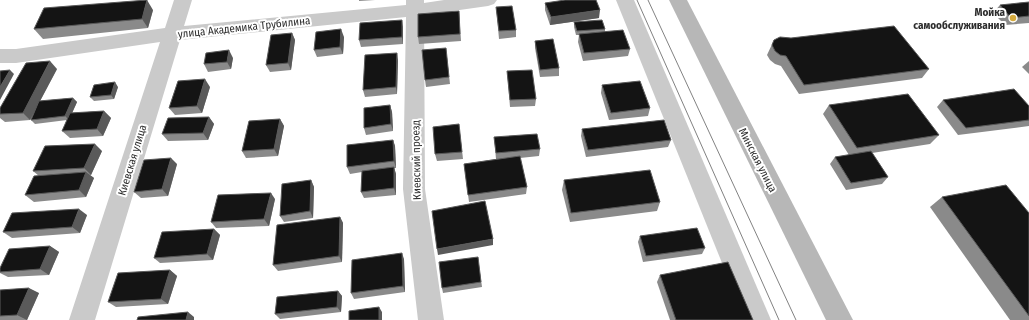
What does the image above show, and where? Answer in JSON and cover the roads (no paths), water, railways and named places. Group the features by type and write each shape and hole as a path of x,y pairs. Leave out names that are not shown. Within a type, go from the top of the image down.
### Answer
{"main road":[{"name":"Минская улица","path":"678,0 840,320"}],"street":[{"name":"Киевская улица","path":"82,320 171,34 183,0"},
{"name":"улица Академика Трубилина","path":"0,56 16,56 171,34 414,5 488,0"},
{"path":"626,0 758,320"},
{"name":"Киевский проезд","path":"414,5 414,189 431,320"}],"tram line":[{"path":"637,0 779,320"},
{"path":"648,0 796,320"}],"place":[{"name":"Мойка самообслуживания","path":"1013,18"}]}
